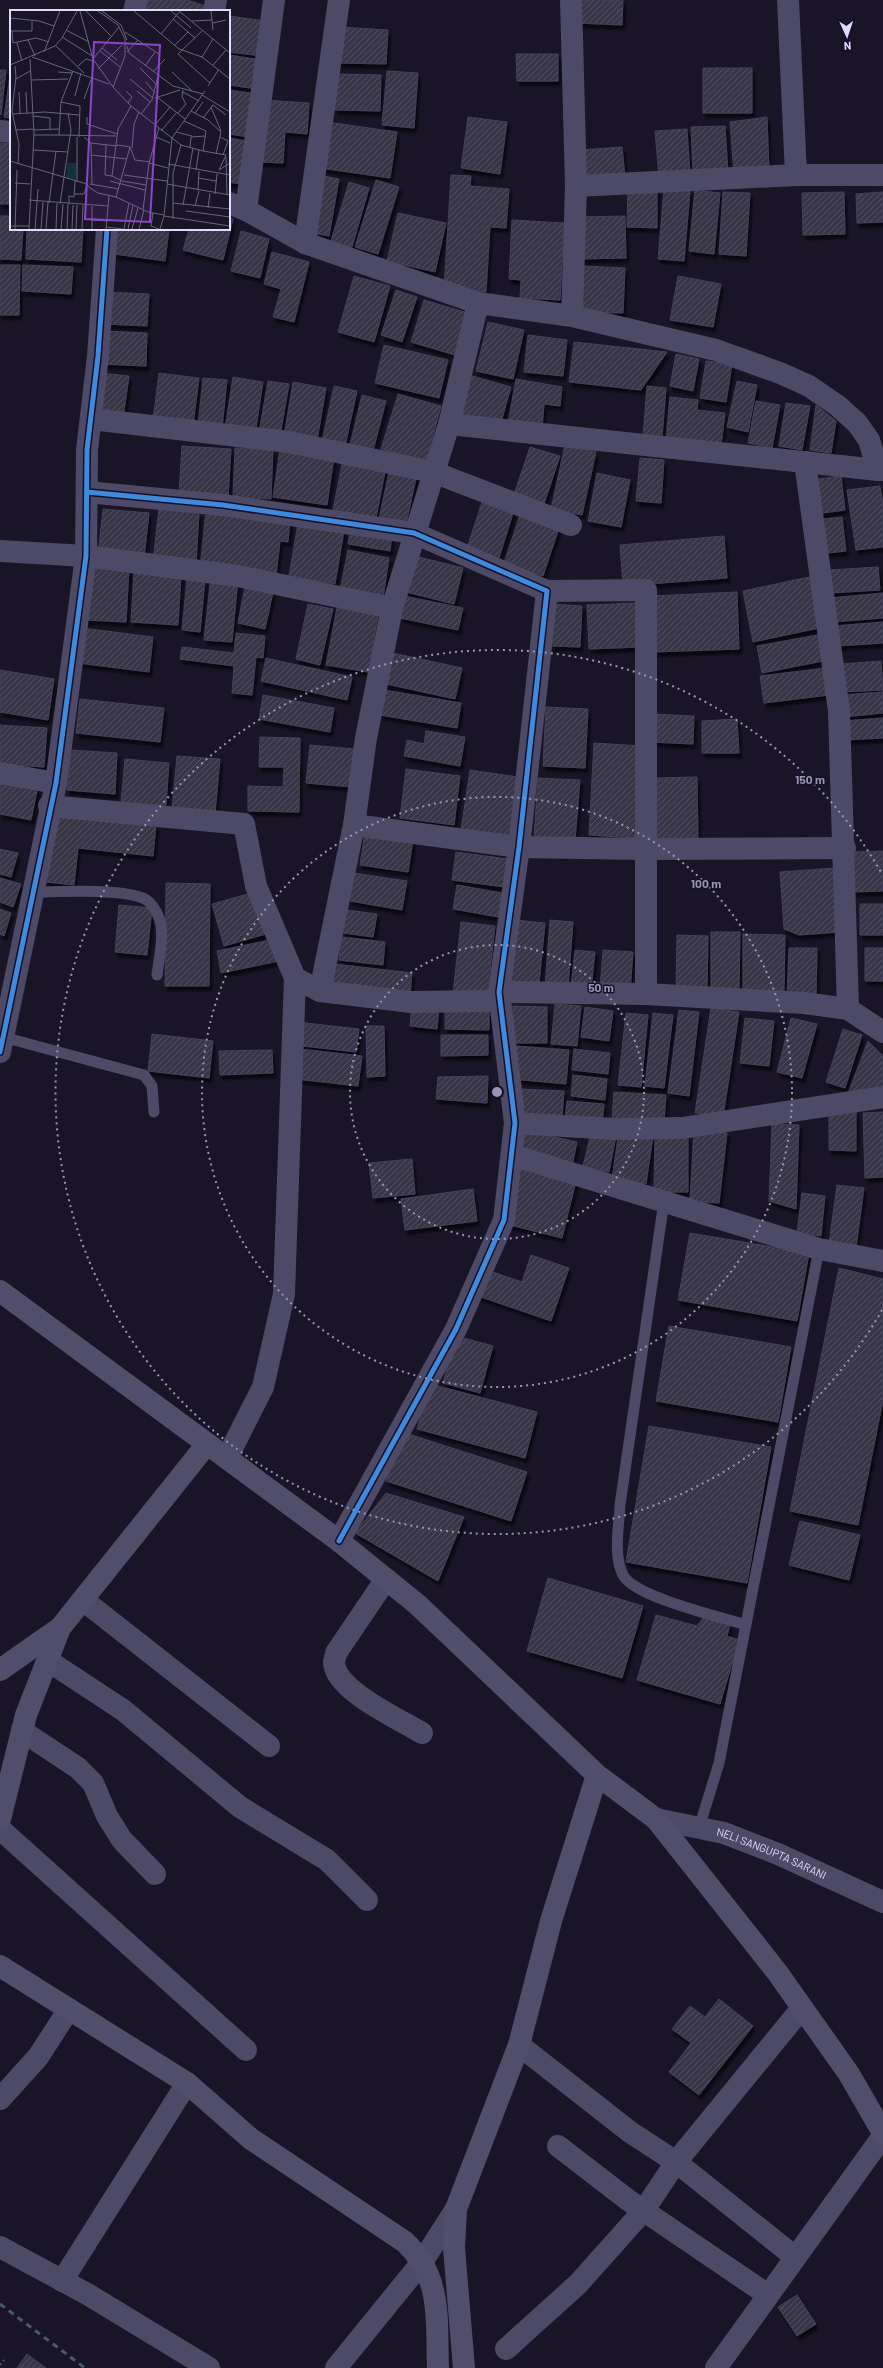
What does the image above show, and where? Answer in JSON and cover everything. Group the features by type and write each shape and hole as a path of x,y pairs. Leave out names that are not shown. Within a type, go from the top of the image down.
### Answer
{"street":[{"path":"134,10 137,0"},
{"path":"214,10 216,0"},
{"path":"274,0 238,206 304,243 478,303 572,316 716,350 780,373 809,386 838,406 877,438 881,470 449,424"},
{"path":"304,243 339,0"},
{"path":"571,0 576,186 572,316"},
{"path":"788,0 796,175"},
{"path":"0,131 10,132"},
{"path":"576,186 796,175 883,175"},
{"path":"2,1044 32,892 56,783 86,556 87,450 98,356 106,230"},
{"path":"320,991 354,825 366,738 392,608 449,424 478,303"},
{"path":"91,419 289,442 433,472 571,525"},
{"path":"805,462 839,711 845,848 848,1009"},
{"path":"87,492 222,505 414,533 547,591 646,590 646,994"},
{"path":"0,551 86,556 238,576 392,608"},
{"path":"339,1541 456,1329 504,1220 515,1123 499,997 519,847 547,591"},
{"path":"0,773 56,783"},
{"path":"50,806 244,824 256,886 295,978 284,1294 263,1387 227,1458"},
{"path":"354,825 519,847 645,849 845,848"},
{"path":"295,978 320,991 411,1002 499,997 646,994 804,1002 848,1009 883,1032"},
{"path":"515,1123 614,1129 682,1128 883,1097"},
{"path":"512,1155 664,1200 819,1249 883,1261"},
{"path":"3,1299 227,1458 339,1541 418,1605 597,1775 656,1819 777,1972 876,2112 883,2133"},
{"path":"0,1819 22,1731 60,1628 207,1444"},
{"path":"386,1579 336,1653 334,1663 340,1678 356,1694 422,1732"},
{"path":"82,1600 269,1746"},
{"path":"0,1670 60,1628"},
{"path":"47,1660 123,1710 240,1807 327,1860 367,1900"},
{"path":"22,1731 78,1768 93,1784 107,1816 122,1840 155,1874"},
{"path":"336,2368 422,2262 456,2209 519,2045 551,1921 597,1775"},
{"name":"NELI SANGUPTA SARANI","path":"656,1819 724,1833 758,1846 883,1902"},
{"path":"0,1829 246,2050"},
{"path":"0,1966 187,2083 251,2138 405,2242 422,2262 428,2272 435,2295 438,2368"},
{"path":"506,2350 578,2284 644,2210 676,2162 802,2008"},
{"path":"0,2099 38,2057 69,2009"},
{"path":"519,2045 630,2132 676,2162 795,2258"},
{"path":"62,2281 187,2083"},
{"path":"716,2368 883,2136"},
{"path":"558,2146 644,2210 768,2295"},
{"path":"456,2209 454,2248 464,2368"},
{"path":"0,2247 62,2281 209,2368"}],"lane":[{"path":"32,892 120,894 144,898 154,906 160,919 161,938 157,975"},
{"path":"2,1044 144,1075 152,1086 154,1112"},
{"path":"664,1200 620,1505 618,1554 623,1576 634,1587 665,1601 746,1625"},
{"path":"699,1828 719,1763 819,1249"}],"path":[{"path":"0,2366 4,2360"}],"building":[{"path":"146,0 187,0 206,6 205,10 143,10"},
{"path":"578,0 623,0 622,25 577,23"},
{"path":"230,16 266,21 262,56 230,52"},
{"path":"340,27 388,30 386,64 338,63"},
{"path":"516,54 558,54 558,81 517,81"},
{"path":"230,55 261,60 257,89 230,85"},
{"path":"703,68 752,68 752,113 703,113"},
{"path":"0,70 6,70 1,115 0,114"},
{"path":"387,71 418,73 414,128 382,125"},
{"path":"336,74 381,75 380,111 335,110"},
{"path":"10,76 10,118 4,117"},
{"path":"230,90 256,94 249,137 230,134"},
{"path":"263,100 309,103 307,134 285,132 283,163 259,162"},
{"path":"468,117 507,122 500,174 461,168"},
{"path":"767,117 769,170 734,173 730,122"},
{"path":"327,122 397,132 390,178 320,168"},
{"path":"725,126 728,172 693,173 691,127"},
{"path":"687,129 690,174 659,177 655,131"},
{"path":"230,138 247,141 239,184 230,182"},
{"path":"0,143 10,144 10,204 0,204"},
{"path":"622,147 625,177 583,181 580,150"},
{"path":"318,175 339,179 329,236 308,232"},
{"path":"451,175 471,176 470,186 509,189 506,228 490,227 486,292 444,289"},
{"path":"376,180 399,187 378,254 355,247"},
{"path":"349,182 369,188 352,247 331,241"},
{"path":"628,189 657,189 657,228 627,227"},
{"path":"664,189 690,191 684,261 658,259"},
{"path":"695,190 720,193 714,254 689,251"},
{"path":"723,192 750,193 746,256 719,254"},
{"path":"844,192 845,234 803,235 802,193"},
{"path":"883,192 883,222 857,223 856,194"},
{"path":"398,213 446,223 435,272 387,261"},
{"path":"0,216 10,216 10,230 23,230 21,260 0,259"},
{"path":"625,216 626,258 581,259 580,217"},
{"path":"230,218 233,219 223,260 183,250 189,230 230,230"},
{"path":"512,220 564,223 560,300 520,298 521,280 509,279"},
{"path":"27,230 83,230 81,262 26,259"},
{"path":"110,230 169,230 165,261 107,253"},
{"path":"241,231 269,239 260,278 231,271"},
{"path":"272,252 309,262 294,322 273,317 281,289 264,284"},
{"path":"0,265 20,265 19,315 0,315"},
{"path":"23,265 73,267 71,294 22,291"},
{"path":"582,266 625,268 623,313 580,312"},
{"path":"354,276 390,286 374,342 338,332"},
{"path":"678,276 721,284 713,327 670,320"},
{"path":"396,290 417,297 402,342 381,335"},
{"path":"106,292 149,294 147,326 104,324"},
{"path":"424,300 468,313 455,355 411,342"},
{"path":"488,322 524,330 513,379 476,371"},
{"path":"103,331 147,333 146,366 101,364"},
{"path":"528,335 567,340 563,376 524,372"},
{"path":"574,342 667,352 641,390 569,382"},
{"path":"384,345 448,360 439,398 375,383"},
{"path":"676,354 699,359 693,391 670,386"},
{"path":"706,361 732,364 726,402 700,398"},
{"path":"100,373 129,376 123,418 94,414"},
{"path":"159,373 199,378 193,425 153,420"},
{"path":"472,376 511,387 500,426 461,415"},
{"path":"233,377 263,382 255,434 225,429"},
{"path":"203,378 227,380 222,428 198,426"},
{"path":"516,379 562,387 560,406 544,404 542,429 508,423"},
{"path":"268,381 289,384 280,436 259,433"},
{"path":"737,381 757,385 748,432 727,427"},
{"path":"293,382 326,388 317,441 284,436"},
{"path":"334,386 357,391 345,446 322,441"},
{"path":"647,386 666,388 662,438 643,437"},
{"path":"398,394 441,406 426,461 381,449"},
{"path":"362,395 386,401 373,451 350,445"},
{"path":"670,397 698,400 697,410 725,413 721,446 666,440"},
{"path":"756,401 780,405 772,448 748,443"},
{"path":"786,403 810,406 802,450 779,446"},
{"path":"816,405 836,421 831,453 810,450"},
{"path":"565,445 596,452 582,515 551,509"},
{"path":"182,446 231,449 228,498 179,494"},
{"path":"530,447 560,456 543,507 513,497"},
{"path":"235,448 273,449 271,499 233,497"},
{"path":"280,449 334,457 327,505 273,497"},
{"path":"640,458 664,460 661,503 636,501"},
{"path":"343,459 386,467 376,518 333,510"},
{"path":"390,468 417,474 405,529 378,523"},
{"path":"597,473 630,480 621,527 588,521"},
{"path":"841,476 845,510 816,514 811,480"},
{"path":"880,486 883,505 883,547 856,550 847,490"},
{"path":"483,499 514,510 499,558 467,548"},
{"path":"159,508 199,513 196,565 153,561"},
{"path":"103,509 149,513 144,558 98,554"},
{"path":"206,511 290,520 288,542 280,541 276,576 200,568"},
{"path":"521,512 560,525 543,576 504,563"},
{"path":"842,517 846,551 820,554 816,520"},
{"path":"298,523 344,531 335,584 289,576"},
{"path":"351,527 392,534 390,551 348,544"},
{"path":"724,536 727,578 623,586 620,545"},
{"path":"348,550 389,558 383,598 340,590"},
{"path":"415,556 463,568 454,604 406,592"},
{"path":"87,566 129,568 126,622 84,620"},
{"path":"878,567 880,590 830,593 829,570"},
{"path":"134,572 181,575 178,625 131,622"},
{"path":"211,576 238,579 232,642 204,640"},
{"path":"809,577 819,628 753,642 743,591"},
{"path":"187,578 205,580 200,632 182,630"},
{"path":"245,587 273,592 265,629 238,623"},
{"path":"737,592 739,649 654,652 651,596"},
{"path":"883,593 883,618 833,622 831,598"},
{"path":"404,596 463,608 458,630 400,618"},
{"path":"638,603 640,647 589,649 587,605"},
{"path":"308,604 333,609 320,665 296,659"},
{"path":"553,604 582,606 580,647 551,646"},
{"path":"337,608 378,616 368,672 326,665"},
{"path":"883,622 883,643 837,646 835,626"},
{"path":"82,628 153,637 149,672 78,663"},
{"path":"236,633 265,636 263,658 256,657 252,695 232,693 234,666 180,659 182,647 234,653"},
{"path":"823,634 828,660 762,673 757,646"},
{"path":"393,653 462,668 455,699 386,684"},
{"path":"266,658 352,677 347,700 261,681"},
{"path":"881,661 883,690 841,692 840,664"},
{"path":"826,668 829,695 764,703 760,676"},
{"path":"0,670 54,679 48,720 0,712"},
{"path":"384,690 461,703 457,728 380,715"},
{"path":"883,692 883,713 844,717 842,695"},
{"path":"263,695 334,708 330,732 259,719"},
{"path":"80,699 164,708 160,742 76,733"},
{"path":"546,707 588,709 585,768 543,766"},
{"path":"651,714 694,716 693,744 650,742"},
{"path":"883,718 883,738 845,740 844,721"},
{"path":"737,719 739,753 702,753 702,721"},
{"path":"0,725 47,728 44,767 0,764"},
{"path":"426,731 465,737 460,766 404,756 407,740 424,744"},
{"path":"260,737 300,738 299,812 248,811 248,786 283,787 284,767 259,767"},
{"path":"594,743 642,746 636,838 589,835"},
{"path":"310,745 355,749 352,787 306,783"},
{"path":"71,750 117,753 115,794 67,790"},
{"path":"177,756 220,759 215,813 172,809"},
{"path":"125,759 169,763 166,805 121,802"},
{"path":"406,769 460,776 454,825 400,818"},
{"path":"470,770 518,777 514,837 461,830"},
{"path":"697,777 698,839 654,839 653,778"},
{"path":"0,778 38,786 31,820 0,814"},
{"path":"538,778 580,780 575,840 534,837"},
{"path":"53,815 156,825 153,856 78,848 74,885 46,882"},
{"path":"365,833 413,840 408,872 360,865"},
{"path":"0,849 18,853 11,877 0,874"},
{"path":"883,851 883,891 853,892 852,852"},
{"path":"456,852 508,859 504,887 452,880"},
{"path":"835,868 840,932 799,935 784,929 780,872"},
{"path":"354,873 407,881 402,910 350,901"},
{"path":"0,878 21,884 13,907 0,902"},
{"path":"166,883 210,884 209,986 165,986"},
{"path":"457,885 502,893 498,917 453,909"},
{"path":"255,892 266,934 224,946 212,904"},
{"path":"860,904 883,904 883,935 860,935"},
{"path":"119,905 152,908 147,955 115,952"},
{"path":"0,909 11,913 4,936 0,934"},
{"path":"347,910 377,914 373,937 343,933"},
{"path":"515,920 545,923 539,984 509,981"},
{"path":"550,920 573,922 568,988 545,987"},
{"path":"461,922 495,926 487,997 453,993"},
{"path":"711,932 740,932 739,992 711,992"},
{"path":"743,934 785,935 784,991 743,991"},
{"path":"677,935 708,936 707,993 676,992"},
{"path":"342,937 385,942 383,965 339,960"},
{"path":"275,939 279,961 221,973 217,951"},
{"path":"789,948 817,948 816,1000 787,999"},
{"path":"865,948 883,948 883,981 865,981"},
{"path":"575,950 595,952 591,989 571,987"},
{"path":"603,950 633,952 630,991 600,989"},
{"path":"334,964 412,973 410,996 332,987"},
{"path":"555,1004 581,1006 577,1046 551,1044"},
{"path":"412,1005 439,1008 437,1029 410,1026"},
{"path":"510,1006 547,1007 547,1043 510,1043"},
{"path":"585,1007 613,1011 609,1041 581,1037"},
{"path":"711,1008 739,1012 723,1117 695,1113"},
{"path":"445,1009 489,1010 489,1030 445,1029"},
{"path":"679,1010 699,1012 689,1096 668,1093"},
{"path":"626,1013 648,1015 641,1087 618,1085"},
{"path":"653,1013 673,1015 664,1088 645,1086"},
{"path":"745,1018 774,1021 769,1066 740,1063"},
{"path":"791,1018 817,1024 802,1078 777,1072"},
{"path":"297,1022 359,1029 356,1052 294,1045"},
{"path":"366,1026 384,1026 385,1076 367,1077"},
{"path":"843,1029 862,1035 845,1088 826,1082"},
{"path":"152,1034 213,1041 209,1078 148,1071"},
{"path":"441,1035 488,1035 488,1055 441,1056"},
{"path":"868,1041 883,1056 883,1091 847,1096"},
{"path":"515,1046 569,1050 566,1084 512,1079"},
{"path":"300,1049 362,1056 358,1086 296,1079"},
{"path":"574,1049 610,1053 608,1074 572,1070"},
{"path":"272,1050 273,1073 220,1075 219,1051"},
{"path":"573,1075 607,1079 605,1100 571,1096"},
{"path":"488,1076 487,1103 436,1099 438,1077"},
{"path":"520,1089 564,1091 562,1119 518,1117"},
{"path":"614,1092 666,1095 664,1122 612,1119"},
{"path":"567,1101 604,1104 602,1125 565,1121"},
{"path":"829,1111 856,1111 856,1151 829,1150"},
{"path":"883,1112 883,1177 865,1178 863,1113"},
{"path":"772,1124 799,1125 796,1209 769,1201"},
{"path":"521,1130 577,1142 572,1166 516,1154"},
{"path":"694,1130 727,1133 719,1203 690,1201"},
{"path":"619,1131 653,1136 646,1184 612,1179"},
{"path":"591,1133 616,1136 609,1172 583,1166"},
{"path":"655,1137 688,1137 688,1192 654,1192"},
{"path":"412,1159 415,1194 373,1198 369,1163"},
{"path":"516,1160 577,1177 562,1238 506,1224"},
{"path":"837,1185 864,1188 856,1247 829,1243"},
{"path":"473,1189 477,1221 405,1230 401,1199"},
{"path":"802,1193 825,1196 821,1236 797,1233"},
{"path":"690,1233 809,1253 797,1321 678,1300"},
{"path":"531,1255 569,1268 551,1321 478,1296 487,1270 522,1282"},
{"path":"839,1268 883,1279 883,1400 858,1525 790,1511"},
{"path":"669,1326 791,1347 778,1422 656,1401"},
{"path":"456,1336 493,1346 480,1393 443,1383"},
{"path":"430,1384 537,1412 525,1458 417,1429"},
{"path":"649,1426 771,1447 747,1583 626,1562"},
{"path":"402,1432 527,1472 511,1521 386,1481"},
{"path":"386,1493 464,1517 438,1581 355,1533"},
{"path":"800,1521 860,1535 849,1580 789,1565"},
{"path":"548,1578 643,1606 622,1678 527,1651"},
{"path":"656,1615 697,1626 704,1617 730,1624 727,1636 739,1640 720,1704 637,1680"},
{"path":"719,1999 753,2026 699,2095 669,2072 691,2043 672,2029 690,2006 705,2017"},
{"path":"797,2295 816,2324 797,2336 778,2307"},
{"path":"27,2354 46,2368 17,2368"}],"railway":[{"path":"0,2304 85,2368"}],"cycle path":[{"path":"0,1052 56,783 86,556 87,450 98,356 107,230"},
{"path":"87,492 223,505 414,533 547,591 519,847 499,992 515,1123 504,1220 456,1329 339,1541"}]}
